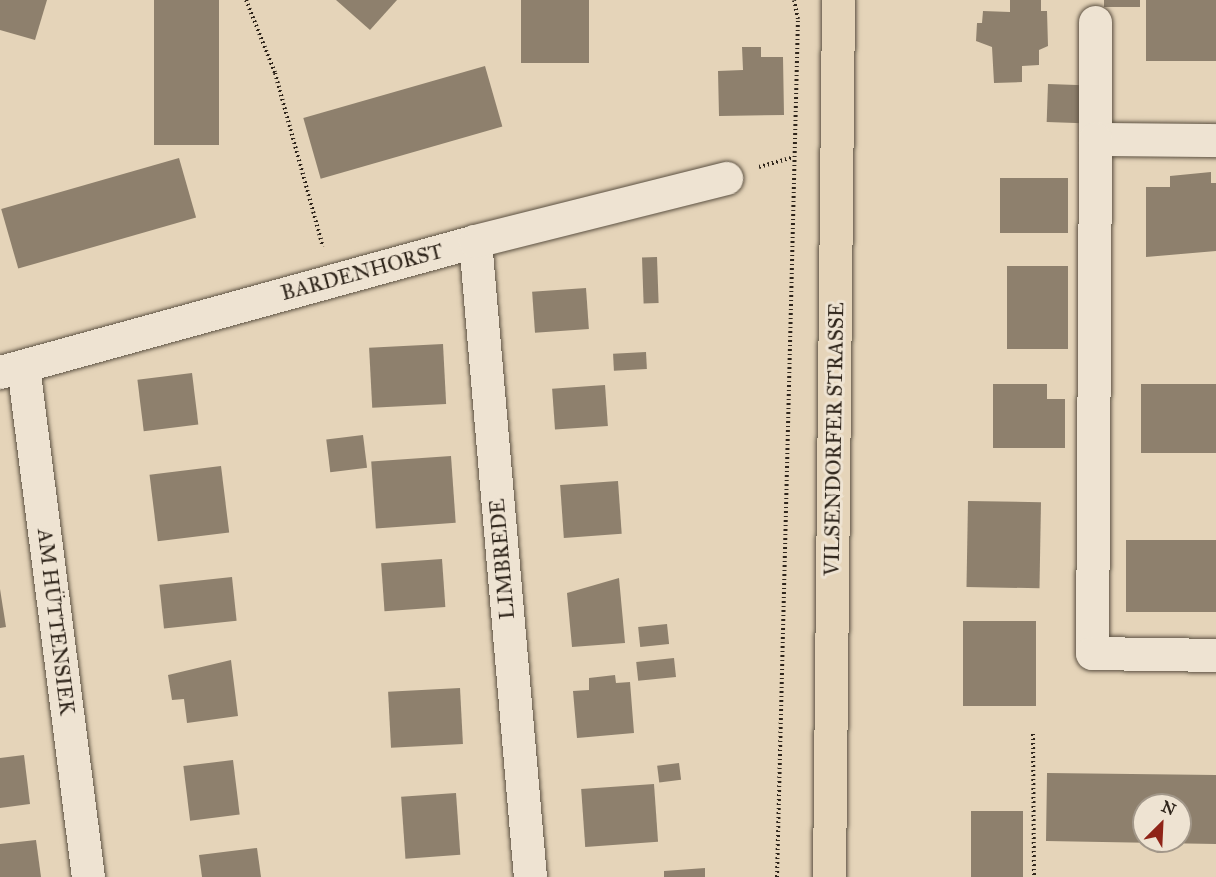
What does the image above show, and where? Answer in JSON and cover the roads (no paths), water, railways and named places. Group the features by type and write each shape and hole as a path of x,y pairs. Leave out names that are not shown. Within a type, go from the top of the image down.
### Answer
{"main road":[{"name":"VILSENDORFER STRASSE","path":"829,877 837,0"}],"street":[{"path":"1095,22 1092,653 1216,655"},
{"path":"1095,139 1216,140"},
{"name":"BARDENHORST","path":"12,369 475,241 726,178"},
{"name":"LIMBREDE","path":"475,241 530,877"},
{"name":"AM HÜTTENSIEK","path":"12,369 88,877"}]}
